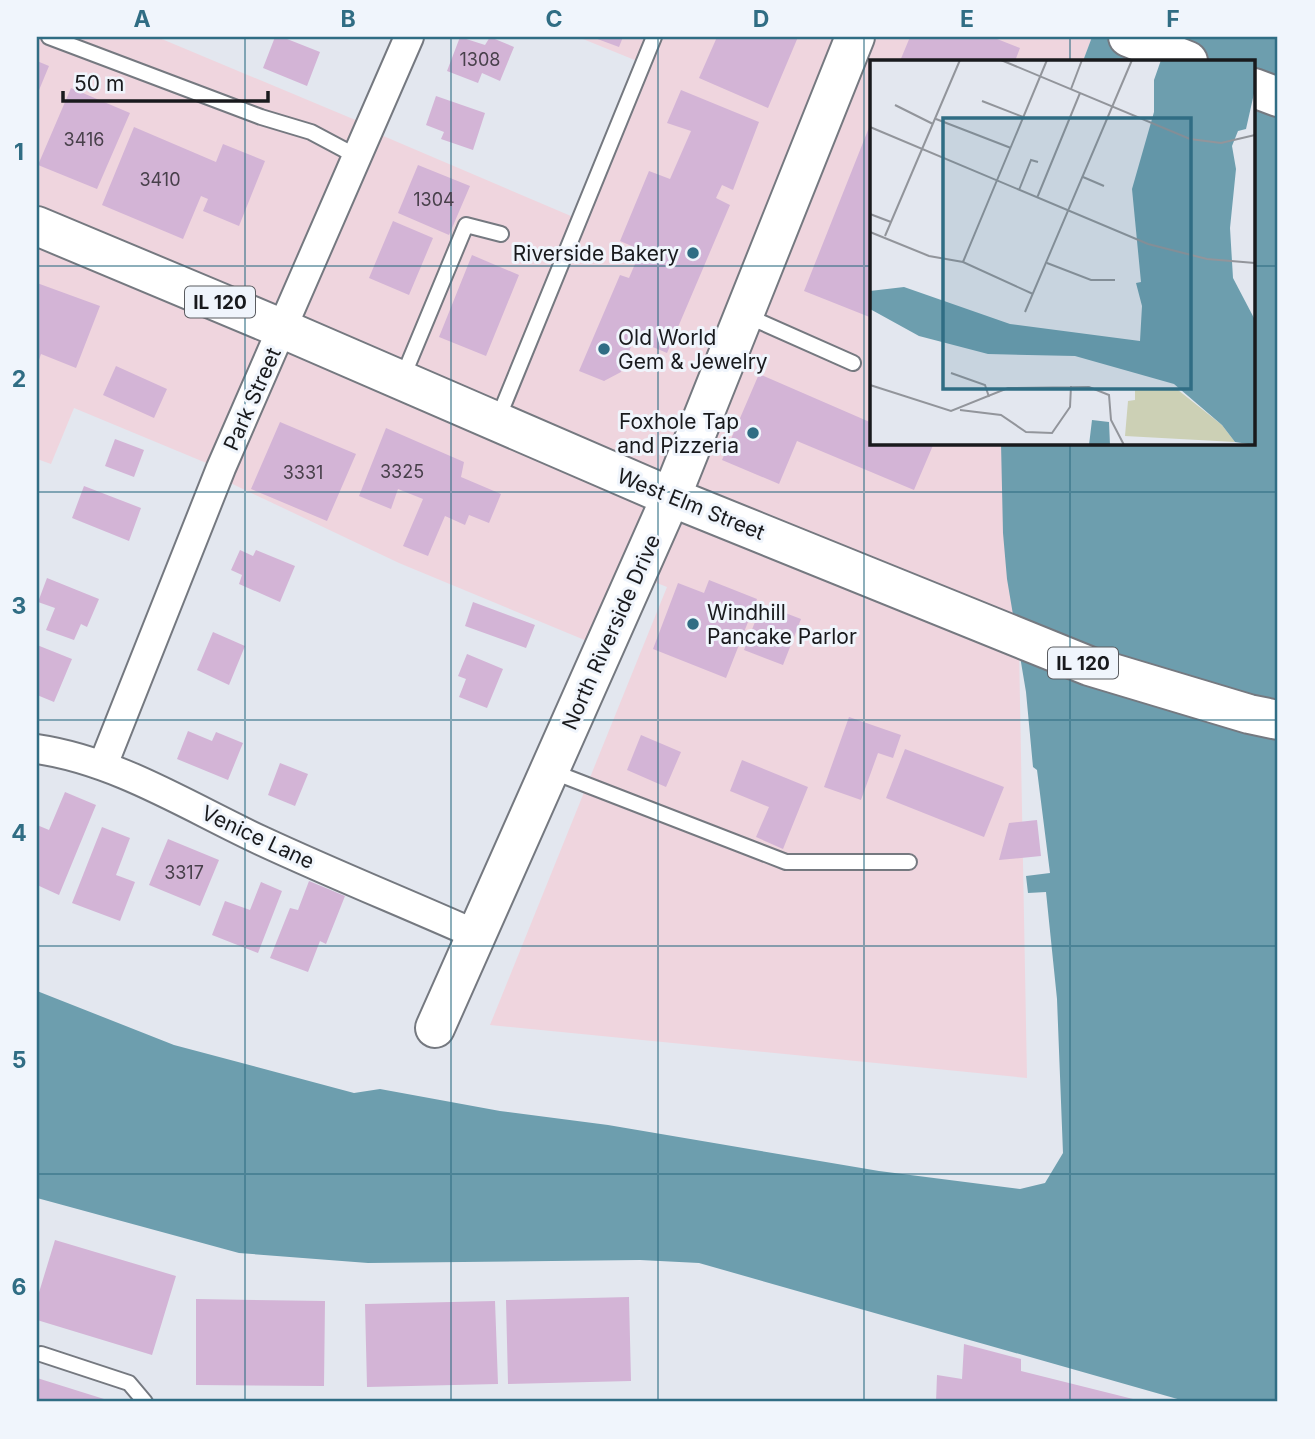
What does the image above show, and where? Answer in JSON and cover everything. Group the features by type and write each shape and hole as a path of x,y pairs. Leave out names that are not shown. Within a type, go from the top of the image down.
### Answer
{"main road":[{"name":"North Riverside Drive","path":"435,1028 671,497 855,37"},
{"path":"1128,37 1186,60"},
{"path":"1256,89 1278,97"},
{"name":"West Elm Street","path":"37,226 284,329 671,497 1089,666 1249,714 1278,720"}],"street":[{"name":"Park Street","path":"103,765 221,468 284,329 409,37"},
{"name":"Venice Lane","path":"37,750 61,753 103,765 261,841 477,934"}],"lane":[{"path":"49,37 261,117 311,132 358,156"},
{"path":"497,422 654,37"},
{"path":"402,380 466,225 501,234"},
{"path":"744,314 853,363"},
{"path":"550,770 786,862 909,862"},
{"path":"41,1353 129,1383 145,1402"}],"shaded area":[{"path":"37,37 157,37 365,124 281,321 37,220"},
{"path":"578,37 850,37 667,484 290,326 374,132 585,222 647,65"},
{"path":"864,37 1092,37 1083,60 870,60 870,444 1002,444 1015,626 682,491"},
{"path":"37,231 276,330 216,467 74,408 51,464 37,459"},
{"path":"286,335 661,500 599,646 399,563 222,479"},
{"path":"676,514 1019,648 1027,1078 490,1025 667,587 647,579"}],"water":[{"path":"1092,37 1278,37 1278,1402 1188,1402 699,1263 640,1260 368,1263 239,1253 37,1198 37,991 174,1045 354,1093 380,1089 500,1111 608,1125 879,1171 1020,1189 1045,1183 1063,1153 1057,999 1046,892 1028,893 1026,876 1050,873 1037,770 1033,767 1026,692 1007,579 1001,444 1256,444 1256,60 1083,60"}],"building":[{"path":"275,37 282,37 320,52 307,86 263,68"},
{"path":"460,37 485,45 490,37 514,47 500,81 482,73 478,83 447,71"},
{"path":"592,37 623,37 619,47"},
{"path":"717,37 798,37 768,108 699,78"},
{"path":"910,37 992,37 1020,48 1015,60 900,60"},
{"path":"37,61 49,66 37,95"},
{"path":"71,88 130,113 97,189 38,165"},
{"path":"681,90 759,122 733,190 722,185 716,198 730,205 667,353 634,339 621,372 604,381 579,371 620,275 629,278 641,250 620,241 649,171 670,179 691,131 667,123"},
{"path":"436,96 485,113 473,150 441,139 444,132 426,125"},
{"path":"870,125 870,317 804,291"},
{"path":"134,127 216,162 223,144 265,161 239,226 203,211 208,199 201,196 183,239 102,205"},
{"path":"418,165 470,186 449,235 398,213"},
{"path":"393,221 433,238 409,295 369,278"},
{"path":"472,255 519,275 486,356 439,337"},
{"path":"37,283 100,306 76,368 41,354 37,366"},
{"path":"116,366 167,389 154,418 103,395"},
{"path":"759,374 870,422 870,444 934,444 914,490 797,441 779,484 722,460"},
{"path":"280,422 356,454 327,521 251,489"},
{"path":"386,428 464,462 461,477 501,494 489,523 469,515 465,525 445,516 428,556 403,546 423,499 398,489 391,509 359,496"},
{"path":"115,439 144,450 134,477 105,466"},
{"path":"84,486 141,508 129,541 72,518"},
{"path":"240,550 253,556 256,550 295,566 280,602 239,584 242,575 231,570"},
{"path":"47,578 99,599 87,627 81,624 74,640 46,630 55,608 38,602"},
{"path":"709,580 757,599 726,678 653,649 678,583 704,593"},
{"path":"473,602 535,625 526,648 465,626"},
{"path":"762,604 801,619 783,665 744,650"},
{"path":"213,632 245,646 229,685 197,670"},
{"path":"37,645 72,659 54,702 37,695"},
{"path":"467,654 503,669 487,708 459,697 466,679 458,676"},
{"path":"849,717 901,735 893,758 878,753 861,800 824,787"},
{"path":"188,731 212,741 216,732 243,743 228,780 177,759"},
{"path":"641,735 681,752 666,787 627,770"},
{"path":"905,749 1004,787 984,837 886,798"},
{"path":"742,760 808,787 783,849 756,837 769,807 730,791"},
{"path":"280,763 308,774 295,806 268,795"},
{"path":"65,792 96,805 59,895 37,885 37,825 49,830"},
{"path":"1037,820 1041,856 999,860 1009,823"},
{"path":"102,827 130,838 116,875 135,882 120,921 72,903"},
{"path":"168,839 219,860 200,906 149,885"},
{"path":"309,881 345,896 326,944 320,941 308,972 270,958 290,908 298,910"},
{"path":"261,882 282,891 258,953 212,935 225,901 250,910"},
{"path":"55,1240 176,1276 152,1355 37,1320 37,1299"},
{"path":"629,1297 631,1381 508,1384 506,1300"},
{"path":"196,1299 325,1301 324,1386 196,1385"},
{"path":"495,1301 498,1384 367,1387 365,1304"},
{"path":"964,1344 1021,1359 1021,1371 1145,1402 936,1402 937,1375 962,1379"},
{"path":"37,1378 104,1399 103,1402 37,1402"}],"place":[{"name":"Riverside Bakery","path":"693,253"},
{"name":"Old World Gem & Jewelry","path":"604,349"},
{"name":"Foxhole Tap and Pizzeria","path":"753,433"},
{"name":"Windhill Pancake Parlor","path":"693,624"}]}
